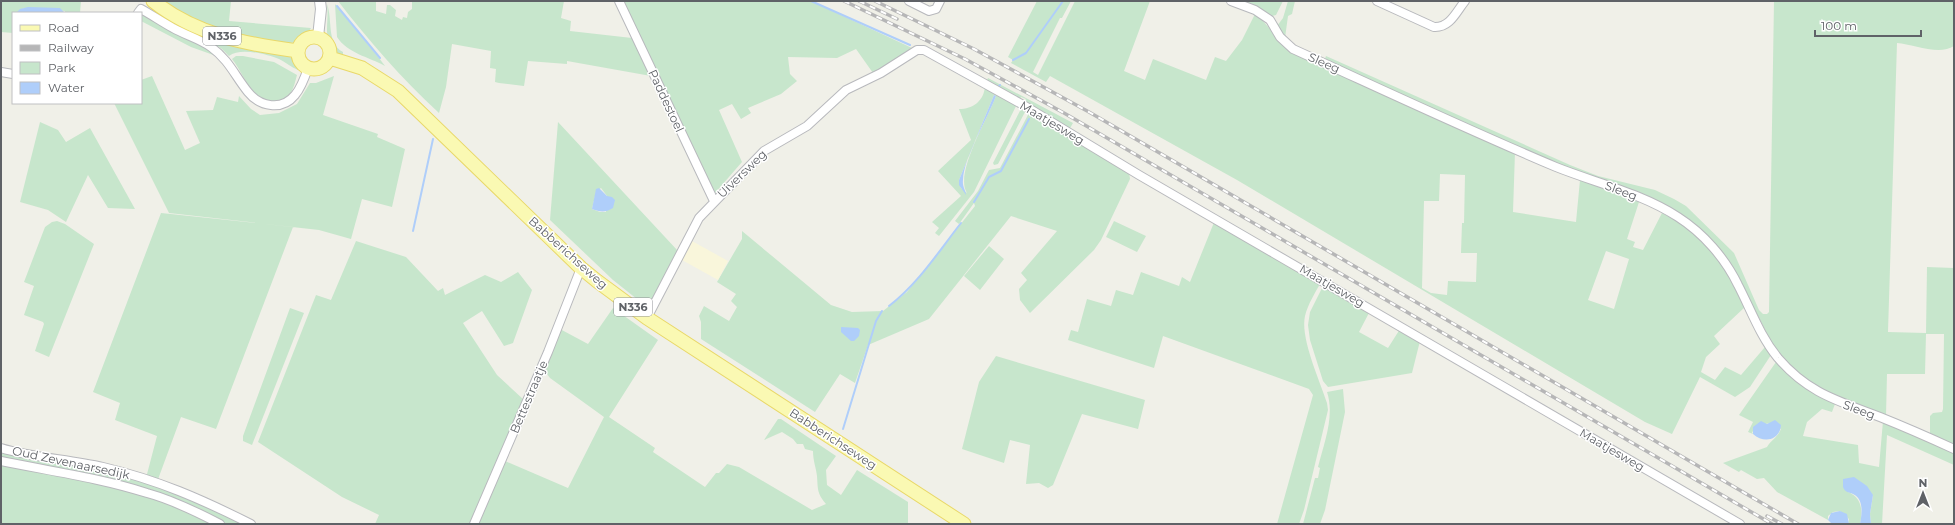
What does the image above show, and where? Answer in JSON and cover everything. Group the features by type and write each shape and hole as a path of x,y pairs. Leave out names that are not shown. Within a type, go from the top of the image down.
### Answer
{"main road":[{"name":"N336","path":"153,1 181,19 206,31 232,40 251,45 298,51"},
{"path":"312,37 318,37 323,39 329,47 330,58 323,66 313,69 308,68 300,61 298,51 302,42 312,37"},
{"name":"Babberichseweg","path":"330,58 362,68 398,91 581,268 647,318 964,524"}],"street":[{"path":"318,37 321,14 320,1"},
{"name":"Paddestoel","path":"619,1 714,201"},
{"path":"909,1 929,11 936,9 940,1"},
{"name":"Sleeg","path":"1231,1 1255,10 1270,20 1280,36 1293,50 1557,167 1649,202 1677,216 1698,231 1726,264 1738,284 1758,327 1771,347 1787,368 1804,383 1825,396 1954,449"},
{"path":"1383,2 1434,27 1441,28 1447,25 1465,1"},
{"path":"139,12 141,9 173,28 210,47 227,60 248,93 260,103 268,106 279,106 289,102 296,94 308,68"},
{"name":"Uiversweg","path":"647,318 699,218 764,151 807,126 846,90 882,73 917,50 924,50"},
{"name":"Maatjesweg","path":"924,50 1025,106 1135,173 1740,524"},
{"path":"1,72 12,74"},
{"name":"Bettestraatje","path":"474,524 548,352 581,268"},
{"name":"Oud Zevenaarsedijk","path":"1,448 103,467 166,485 197,497 251,524"},
{"name":"Oud Zevenaarsedijk","path":"1,461 147,492 186,506 220,524"}],"green space":[{"path":"1,1 81,1 80,12 24,8 18,12 12,12 12,33 1,32"},
{"path":"161,1 231,1 229,21 311,28 302,38 293,43 261,40 231,34 216,29 174,9"},
{"path":"338,1 376,1 376,11 386,14 387,5 390,5 396,10 395,16 402,20 403,17 407,18 408,12 412,9 412,1 564,1 561,18 571,21 570,31 632,38 651,76 567,61 567,64 528,61 524,86 499,83 495,82 496,69 490,68 491,51 452,44 446,87 439,113 386,59"},
{"path":"622,1 811,1 912,48 897,60 873,73 856,49 837,58 788,57 790,74 797,81 781,94 748,108 751,113 741,119 732,104 719,110 742,162 715,193"},
{"path":"1037,1 1071,1 1062,18 1060,18 1033,72 1038,75 1075,1 1150,1 1124,71 1145,80 1153,59 1206,80 1215,57 1226,61 1242,40 1255,14 1288,49 1515,152 1513,212 1576,222 1580,180 1639,202 1627,239 1635,242 1633,247 1643,250 1662,213 1691,231 1702,241 1722,265 1745,307 1714,336 1720,344 1706,357 1701,372 1715,380 1725,367 1741,375 1765,347 1771,355 1750,387 1735,397 1700,377 1672,434 1645,422 1237,180 1050,76 1046,82 1011,63 1013,60 1008,57","holes":["1440,174 1465,175 1464,223 1462,223 1461,253 1477,253 1476,282 1448,281 1447,295 1431,293 1422,288 1424,201 1439,201","1606,251 1629,259 1614,309 1588,300"]},
{"path":"1238,1 1283,1 1276,15 1272,16 1263,10"},
{"path":"1288,1 1295,1 1292,14 1288,16 1285,38 1277,26 1283,18"},
{"path":"1774,1 1954,1 1954,46 1948,49 1934,50 1897,43 1888,332 1926,333 1927,267 1954,268 1953,444 1930,434 1930,416 1933,413 1942,412 1943,409 1944,334 1926,334 1925,374 1887,374 1886,416 1834,398 1797,374 1775,349 1754,308 1732,271 1689,223 1324,62 1326,56 1570,165 1598,176 1655,190 1674,199 1686,206 1734,253 1759,310 1763,314 1767,314 1769,312"},
{"path":"327,4 332,37 334,43 343,52 343,56 331,46 328,40"},
{"path":"335,4 385,66 352,51 341,42 337,37"},
{"path":"146,15 211,50 219,57 191,47 142,22 142,16"},
{"path":"190,29 288,56 295,60 299,65 298,70 279,59 260,53 240,52 229,56 222,49"},
{"path":"236,56 274,62 297,75 292,91 286,98 278,101 269,101 255,94 232,59"},
{"path":"152,76 185,150 200,143 186,111 213,110 217,97 238,102 239,96 251,109 260,115 279,113 297,104 310,83 316,83 334,76 323,115 378,134 377,137 405,149 392,207 362,199 351,239 319,230 169,213 114,104 142,104 142,80"},
{"path":"988,78 1073,123 1069,130 1024,103 1026,99 1021,97 1019,100 986,82"},
{"path":"985,86 1017,104 974,192 939,236 935,233 939,228 932,222 961,196 938,171 971,140 959,109 973,106 980,100","holes":["994,95 996,96 968,160 964,184 967,193 961,188 959,180"]},
{"path":"1022,107 1025,112 998,164 994,165 993,163"},
{"path":"1029,113 1129,172 1130,179 1101,240 1094,250 1030,313 1020,300 1019,289 1027,280 1021,273 1057,231 1011,216 929,319 868,345 855,383 840,374 815,412 701,339 701,322 699,316 704,306 729,321 737,307 731,301 736,294 717,282 742,239 742,231 831,305 852,312 883,311 907,292 975,206 974,203 959,224 955,221 978,191 989,170 1000,168"},
{"path":"40,122 58,130 66,142 90,128 135,209 108,208 88,175 66,222 48,210 20,202"},
{"path":"558,122 678,251 651,306 647,307 613,280 550,220","holes":["601,188 607,196 606,212 600,212 592,209 596,192"]},
{"path":"161,213 293,227 216,429 181,417 157,482 146,478 157,436 115,420 120,403 93,392"},
{"path":"1215,220 1321,282 1308,307 1304,325 1308,347 1328,410 1304,510 1299,524 1277,524 1313,395 1309,389 1163,336 1154,368 1068,340 1071,330 1078,332 1087,299 1111,306 1116,290 1133,295 1141,272 1179,286 1182,277 1190,282"},
{"path":"57,221 65,224 94,244 49,357 35,351 44,324 43,322 24,315 34,286 24,282 45,227 52,222"},
{"path":"1114,221 1146,236 1137,252 1106,237"},
{"path":"356,241 406,257 438,291 443,288 445,295 485,275 501,282 518,272 532,290 513,343 504,346 482,311 463,323 497,375 524,400 470,524 375,524 379,515 342,497 258,442 316,295 331,300"},
{"path":"989,246 1004,259 980,290 964,276"},
{"path":"1324,284 1370,311 1359,332 1388,348 1400,329 1420,341 1412,373 1328,387 1323,381 1310,340 1308,325 1310,312"},
{"path":"290,308 304,313 252,445 243,441 243,436"},
{"path":"613,308 658,340 609,417 655,448 653,452 705,487 716,473 719,473 727,464 739,467 812,510 826,504 818,491 813,451 805,449 803,444 797,444 793,439 782,432 764,440 778,419 781,419 836,456 826,470 827,485 841,495 857,470 908,502 908,524 476,524 505,461 568,488 604,417 550,378 544,370 560,329 588,344"},
{"path":"996,356 1145,400 1138,429 1082,414 1053,485 1048,488 1039,483 1026,484 1030,445 1010,440 1004,463 962,449 979,382"},
{"path":"1776,362 1804,386 1835,404 1832,412 1822,409 1807,422 1803,436 1858,445 1859,463 1879,467 1883,421 1954,453 1954,465 1887,435 1882,524 1871,524 1870,514 1873,495 1848,492 1859,501 1861,514 1860,524 1848,524 1849,519 1840,511 1833,512 1828,516 1828,520 1777,492 1764,478 1757,479 1741,470 1739,472 1723,463 1767,447 1780,432 1781,429 1771,423 1765,424 1752,432 1753,434 1748,432 1753,422 1739,415"},
{"path":"1343,389 1345,412 1325,510 1320,524 1303,524 1315,478 1318,478 1320,468 1318,467 1328,430 1330,410 1327,392"},
{"path":"1,450 91,468 144,482 183,495 245,524 227,524 197,509 1,458"},
{"path":"1,463 113,487 182,508 215,524 1,524"}],"sand":[{"path":"692,241 728,261 718,280 682,260"}],"water":[{"path":"28,7 60,8 64,12 17,12 20,9"},
{"path":"994,95 996,96 992,106 974,144"},
{"path":"969,155 964,170 963,180 966,195 959,185 959,180"},
{"path":"599,188 607,196 612,197 615,200 613,208 602,212 592,209 596,189"},
{"path":"841,327 858,328 860,330 859,336 854,341 851,341 841,332"},
{"path":"1775,420 1781,425 1778,434 1775,437 1766,440 1753,434 1753,427 1761,421 1767,424"},
{"path":"1854,477 1867,486 1873,495 1870,514 1871,524 1860,524 1862,511 1861,503 1857,496 1846,491 1843,487 1843,479"},
{"path":"1840,511 1847,514 1849,524 1832,524 1828,520 1831,513"}],"waterway":[{"path":"811,1 910,45"},
{"path":"1013,60 1026,53 1063,1"},
{"path":"337,6 380,58"},
{"path":"974,202 989,177 1001,171 1029,119"},
{"path":"413,231 433,139"},
{"path":"889,306 919,277 961,223"},
{"path":"843,429 876,321 882,311"}],"railway":[{"path":"844,1 965,59 1064,113 1772,524"},
{"path":"859,1 897,19"},
{"path":"875,1 974,49 1089,112 1798,524"},
{"path":"1767,516 1782,524"}]}
